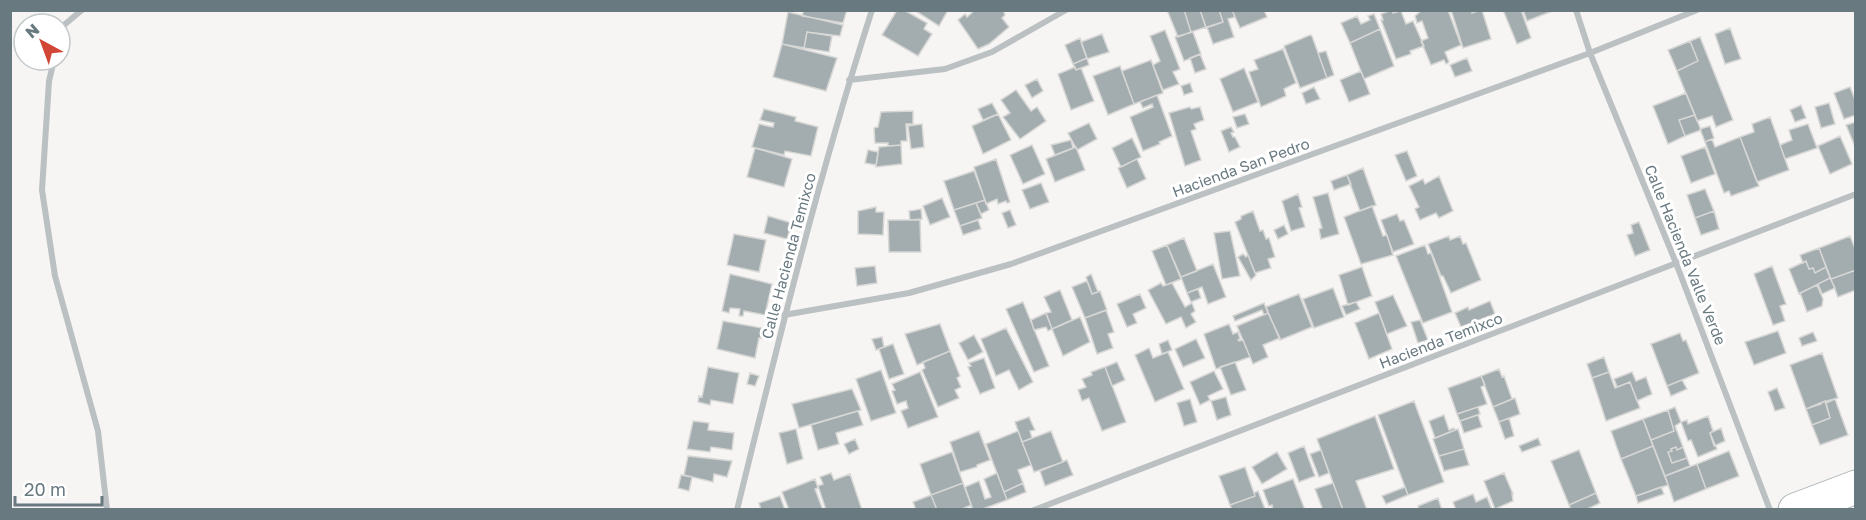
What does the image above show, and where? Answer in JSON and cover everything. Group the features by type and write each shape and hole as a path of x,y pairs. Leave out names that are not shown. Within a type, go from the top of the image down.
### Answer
{"main road":[{"path":"1795,510 1856,487"}],"street":[{"name":"Calle Hacienda Temixco","path":"737,510 784,315 849,80 872,10"},
{"path":"849,80 945,69 992,52 1066,10"},
{"name":"Calle Hacienda Valle Verde","path":"1576,10 1590,53 1676,263 1770,510"},
{"name":"Hacienda San Pedro","path":"784,315 909,293 1011,264 1590,53 1697,10"},
{"path":"51,72 42,190 55,276 98,431 107,510"},
{"name":"Hacienda Temixco","path":"1034,510 1856,194"}],"building":[{"path":"804,10 847,10 843,23 802,16"},
{"path":"897,10 904,10 927,23 924,29 932,34 918,56 882,35"},
{"path":"914,10 948,10 939,26"},
{"path":"975,10 1003,10 1005,15 1002,18 1009,27 989,44 978,49 958,20 965,14 967,17"},
{"path":"1167,10 1184,10 1191,32 1178,37"},
{"path":"1184,10 1200,10 1206,27 1191,32"},
{"path":"1200,10 1219,10 1223,22 1206,28"},
{"path":"1219,10 1232,10 1235,17 1228,19 1234,37 1213,44 1207,27 1223,22"},
{"path":"1232,10 1264,10 1267,17 1240,28"},
{"path":"1392,10 1393,13 1401,11 1406,24 1413,21 1424,46 1396,59 1381,20 1383,20 1381,14"},
{"path":"1422,10 1448,10 1461,45 1445,52 1449,62 1446,64 1444,60 1431,65 1421,41 1428,38 1422,21 1417,23 1415,16"},
{"path":"1451,10 1472,10 1472,13 1482,10 1491,39 1463,48"},
{"path":"1503,10 1521,10 1531,38 1517,44"},
{"path":"1523,10 1555,10 1527,21"},
{"path":"788,12 843,25 840,36 807,32 804,48 782,44"},
{"path":"1374,14 1380,29 1350,43 1341,23 1357,16 1361,24 1370,20 1368,16"},
{"path":"1730,28 1741,59 1725,64 1715,34"},
{"path":"1380,29 1394,66 1364,79 1350,43"},
{"path":"1165,30 1180,69 1173,72 1179,84 1163,90 1153,65 1160,61 1150,36"},
{"path":"807,32 832,36 829,52 804,48"},
{"path":"1193,32 1201,54 1184,61 1175,37"},
{"path":"1102,34 1109,52 1087,59 1081,42"},
{"path":"1310,35 1327,78 1300,88 1284,46"},
{"path":"1700,37 1733,120 1716,127 1712,116 1697,121 1677,71 1698,61 1690,41"},
{"path":"1080,38 1087,58 1073,64 1065,45"},
{"path":"1690,41 1698,61 1677,71 1668,50"},
{"path":"782,44 837,58 826,91 773,77"},
{"path":"1283,49 1296,83 1284,89 1286,96 1261,107 1249,72 1258,69 1254,60"},
{"path":"1326,51 1334,75 1327,78 1318,53"},
{"path":"1200,54 1206,69 1195,73 1190,58"},
{"path":"1087,58 1089,65 1076,70 1073,64"},
{"path":"1467,58 1472,71 1455,77 1450,65"},
{"path":"1151,60 1163,93 1134,104 1122,71"},
{"path":"1120,66 1134,104 1108,115 1093,76"},
{"path":"1075,67 1076,70 1081,68 1094,101 1071,110 1058,74"},
{"path":"1244,68 1258,102 1233,112 1220,79"},
{"path":"1361,71 1370,94 1349,102 1340,80"},
{"path":"1037,79 1043,91 1032,98 1025,85"},
{"path":"1190,83 1193,92 1184,95 1181,86"},
{"path":"1314,87 1320,99 1306,104 1302,93"},
{"path":"1850,87 1856,102 1856,115 1844,119 1834,93"},
{"path":"1016,90 1031,111 1037,107 1046,121 1020,139 1003,117 1010,113 1001,100"},
{"path":"1686,93 1695,115 1679,120 1685,136 1668,144 1653,106"},
{"path":"1157,95 1172,136 1143,151 1130,117 1153,107 1152,104 1143,108 1140,102"},
{"path":"992,103 998,114 983,120 978,109"},
{"path":"1829,103 1835,124 1821,128 1815,107"},
{"path":"1801,105 1806,118 1795,122 1790,110"},
{"path":"1190,107 1191,109 1200,107 1204,120 1194,124 1196,129 1191,131 1201,160 1185,166 1169,113"},
{"path":"764,109 796,117 795,121 818,127 811,156 785,151 784,155 752,147 759,124 773,127 774,123 760,120"},
{"path":"913,111 913,124 906,124 907,141 901,141 901,145 888,146 888,143 875,143 874,128 878,127 881,112"},
{"path":"998,114 1011,140 983,154 972,126"},
{"path":"1245,114 1249,124 1237,128 1233,117"},
{"path":"1695,115 1701,130 1685,136 1679,120"},
{"path":"1770,117 1789,170 1757,182 1740,137 1754,132 1752,124"},
{"path":"1856,122 1856,149 1846,125"},
{"path":"1089,123 1097,139 1077,150 1068,133"},
{"path":"922,124 924,147 911,149 908,126"},
{"path":"1808,124 1817,148 1785,159 1780,145 1792,140 1789,130"},
{"path":"1710,126 1714,138 1705,142 1700,129"},
{"path":"1231,127 1234,132 1231,133 1240,147 1229,152 1221,131"},
{"path":"1840,136 1852,164 1830,174 1818,146"},
{"path":"1740,137 1759,186 1731,196 1729,191 1724,193 1705,142 1712,139 1715,147"},
{"path":"1132,138 1141,157 1121,167 1112,148"},
{"path":"1071,140 1073,148 1055,155 1051,145"},
{"path":"901,145 902,164 876,167 879,147"},
{"path":"1032,145 1045,174 1023,184 1010,155"},
{"path":"1076,147 1085,170 1055,182 1046,159"},
{"path":"1705,147 1715,174 1691,183 1681,156"},
{"path":"755,148 792,159 784,187 747,177"},
{"path":"868,150 878,152 876,165 865,163"},
{"path":"1407,151 1417,176 1406,181 1395,155"},
{"path":"996,159 1010,202 998,204 997,199 986,204 974,167"},
{"path":"1137,159 1146,179 1127,188 1118,168"},
{"path":"1363,168 1376,205 1360,211 1347,175"},
{"path":"974,171 985,200 954,210 944,181"},
{"path":"1347,175 1351,184 1334,190 1331,181"},
{"path":"1439,176 1453,211 1439,218 1436,213 1420,220 1415,209 1419,207 1409,186 1423,179 1425,184"},
{"path":"1041,183 1049,202 1030,209 1022,190"},
{"path":"1705,189 1714,211 1695,218 1687,195"},
{"path":"1328,193 1339,234 1321,239 1319,229 1322,228 1313,197"},
{"path":"1298,194 1302,207 1299,208 1305,227 1291,231 1282,201"},
{"path":"942,198 950,217 930,225 923,206"},
{"path":"985,200 989,210 981,214 976,203"},
{"path":"976,203 982,218 960,226 954,210"},
{"path":"1372,206 1383,236 1387,235 1393,255 1361,264 1344,217"},
{"path":"876,207 876,212 884,212 883,235 858,234 858,211"},
{"path":"921,209 922,219 910,220 909,211"},
{"path":"1010,210 1016,225 1008,228 1002,213"},
{"path":"1253,211 1260,231 1263,230 1266,239 1269,238 1275,257 1268,259 1271,268 1255,273 1235,222 1241,219 1241,216"},
{"path":"1714,211 1719,229 1701,235 1695,218"},
{"path":"1397,214 1400,221 1404,220 1414,244 1393,252 1381,220"},
{"path":"768,216 792,223 787,239 764,233"},
{"path":"888,220 920,220 921,252 889,252"},
{"path":"978,220 981,229 963,235 960,226"},
{"path":"1639,222 1650,250 1635,256 1627,235 1633,233 1631,225"},
{"path":"1284,225 1288,234 1278,239 1274,230"},
{"path":"1230,231 1240,276 1222,279 1214,233"},
{"path":"734,234 766,240 759,272 727,265"},
{"path":"1449,236 1450,240 1460,236 1463,244 1466,243 1481,280 1451,293 1441,276 1428,244"},
{"path":"1850,236 1856,251 1856,270 1831,279 1819,248"},
{"path":"1184,238 1197,271 1181,277 1167,245"},
{"path":"1167,245 1181,279 1166,285 1152,251"},
{"path":"1425,245 1428,254 1431,253 1452,312 1423,323 1396,256"},
{"path":"1819,248 1826,267 1815,273 1813,268 1809,269 1806,261 1803,263 1800,255"},
{"path":"1243,254 1246,257 1248,255 1256,275 1251,280 1238,257"},
{"path":"1806,261 1809,269 1813,268 1815,273 1826,267 1830,278 1799,294 1789,269"},
{"path":"1213,264 1226,297 1208,304 1202,287 1187,293 1181,277"},
{"path":"875,266 877,283 857,286 855,268"},
{"path":"1772,266 1786,304 1780,306 1785,321 1773,325 1754,274"},
{"path":"1362,267 1372,296 1348,305 1339,275"},
{"path":"1856,270 1856,290 1838,297 1831,279"},
{"path":"730,274 772,284 765,315 744,311 743,316 739,316 740,309 730,308 729,313 722,311"},
{"path":"1091,274 1098,292 1092,294 1086,277"},
{"path":"1830,278 1835,288 1822,294 1818,284"},
{"path":"1087,281 1092,294 1100,291 1107,310 1085,318 1072,287"},
{"path":"1161,283 1163,286 1172,283 1185,307 1192,303 1195,311 1191,314 1196,322 1186,328 1181,317 1166,324 1148,290"},
{"path":"1817,285 1823,299 1822,306 1807,312 1800,293"},
{"path":"1333,288 1344,317 1314,328 1303,299"},
{"path":"1198,289 1201,298 1191,302 1187,293"},
{"path":"1060,290 1072,320 1052,329 1046,313 1051,312 1044,297"},
{"path":"1140,294 1146,308 1133,314 1137,323 1127,327 1117,304"},
{"path":"1299,294 1312,327 1280,340 1266,307"},
{"path":"1393,295 1407,326 1387,334 1375,302"},
{"path":"1490,301 1495,314 1461,327 1455,313"},
{"path":"1023,302 1049,366 1034,372 1006,309"},
{"path":"1356,302 1360,309 1346,315 1342,306"},
{"path":"1264,303 1268,313 1264,315 1262,310 1235,321 1233,316"},
{"path":"1106,310 1114,332 1108,334 1113,348 1097,354 1085,318"},
{"path":"1046,313 1052,329 1048,331 1046,327 1034,330 1031,320"},
{"path":"1268,313 1280,338 1263,345 1268,357 1253,364 1237,326"},
{"path":"1379,313 1392,349 1369,359 1355,323"},
{"path":"1080,317 1090,342 1063,356 1052,329"},
{"path":"1420,320 1428,340 1418,343 1411,322"},
{"path":"723,321 762,328 761,332 771,333 769,340 759,338 755,358 717,349"},
{"path":"940,324 950,351 917,365 905,334"},
{"path":"1229,324 1233,334 1238,332 1240,339 1238,340 1243,340 1250,357 1216,369 1204,334"},
{"path":"1006,328 1033,382 1019,390 1009,370 996,376 981,339"},
{"path":"1778,331 1786,353 1754,365 1745,342"},
{"path":"1813,332 1817,341 1802,346 1799,338"},
{"path":"1680,333 1683,341 1686,340 1699,373 1667,386 1651,344"},
{"path":"974,335 983,352 968,360 959,343"},
{"path":"882,337 884,347 876,350 872,339"},
{"path":"1196,339 1205,358 1183,367 1175,349"},
{"path":"1168,340 1172,350 1162,354 1159,344"},
{"path":"893,344 904,374 889,379 879,349"},
{"path":"1149,348 1153,358 1168,352 1184,389 1155,402 1135,355"},
{"path":"950,351 960,376 957,378 961,387 955,390 959,398 938,407 922,370 925,368 923,362"},
{"path":"1822,353 1838,398 1806,409 1790,365"},
{"path":"1604,357 1609,372 1592,378 1587,364"},
{"path":"984,358 995,388 980,394 968,367 971,366 969,363"},
{"path":"1117,362 1125,380 1112,386 1105,367"},
{"path":"1235,362 1246,390 1231,395 1220,367"},
{"path":"708,367 739,373 733,404 711,400 710,405 698,402 699,396 702,397"},
{"path":"1105,367 1126,422 1102,431 1089,398 1082,401 1078,390 1086,387 1082,379 1092,375 1091,372"},
{"path":"1499,369 1502,377 1504,376 1512,399 1493,407 1481,376"},
{"path":"881,370 896,413 871,421 856,379"},
{"path":"1214,371 1223,389 1208,396 1210,400 1200,405 1190,382"},
{"path":"920,372 938,417 908,428 901,411 908,408 906,401 897,404 892,384"},
{"path":"1609,372 1615,388 1630,382 1640,408 1606,421 1592,378"},
{"path":"1632,372 1636,381 1646,377 1652,394 1637,401 1630,382 1617,387 1614,379"},
{"path":"750,373 759,376 755,386 747,384"},
{"path":"1481,376 1485,385 1481,387 1487,404 1457,414 1448,388"},
{"path":"1682,380 1687,389 1671,396 1667,386"},
{"path":"1777,388 1785,408 1775,411 1768,392"},
{"path":"852,389 861,410 799,428 792,404"},
{"path":"1226,397 1231,415 1217,420 1211,401"},
{"path":"1515,398 1520,414 1499,422 1493,407"},
{"path":"1190,399 1197,422 1184,426 1177,403"},
{"path":"1835,399 1848,435 1820,445 1812,425 1830,418 1826,403"},
{"path":"1414,401 1444,482 1408,495 1378,415"},
{"path":"1825,401 1830,418 1812,425 1806,409"},
{"path":"1478,407 1480,414 1460,421 1457,414"},
{"path":"1675,407 1681,422 1675,426 1683,447 1677,450 1676,447 1668,452 1672,463 1687,458 1690,466 1665,476 1651,440 1674,431 1668,410"},
{"path":"1668,410 1674,431 1651,440 1643,419"},
{"path":"858,411 863,425 836,433 839,444 818,450 811,425"},
{"path":"1444,415 1449,430 1454,428 1455,430 1435,438 1429,421"},
{"path":"1478,415 1482,427 1464,433 1460,421"},
{"path":"1375,416 1394,469 1356,481 1367,510 1343,510 1317,439"},
{"path":"1708,416 1713,431 1710,433 1717,449 1698,457 1691,440 1688,441 1681,422 1687,420 1688,424"},
{"path":"1029,417 1035,430 1030,431 1032,438 1022,442 1015,422"},
{"path":"1509,418 1514,436 1505,439 1499,422"},
{"path":"1643,419 1653,446 1621,459 1611,431"},
{"path":"693,421 709,423 708,430 734,433 732,450 711,447 710,452 687,449"},
{"path":"1721,428 1725,441 1714,446 1710,433"},
{"path":"796,429 803,459 787,464 779,433"},
{"path":"1458,429 1464,449 1439,456 1433,439"},
{"path":"979,431 990,460 960,472 950,442"},
{"path":"1018,431 1031,465 1018,470 1023,483 1004,492 986,444"},
{"path":"1051,431 1063,462 1034,472 1022,442"},
{"path":"1538,438 1541,445 1522,452 1519,446"},
{"path":"855,439 859,449 849,454 844,444"},
{"path":"1304,446 1315,476 1299,482 1288,453"},
{"path":"1653,446 1668,485 1636,496 1621,459"},
{"path":"1676,447 1677,450 1683,447 1687,458 1672,463 1668,452"},
{"path":"1464,449 1469,465 1444,471 1439,456"},
{"path":"1321,450 1329,473 1319,477 1310,454"},
{"path":"1579,450 1596,493 1569,505 1551,461"},
{"path":"1729,451 1739,476 1706,489 1697,464"},
{"path":"952,452 963,483 931,495 920,464"},
{"path":"1277,452 1287,469 1262,484 1252,467"},
{"path":"688,456 732,461 727,477 714,474 713,482 684,475"},
{"path":"1067,460 1073,475 1045,486 1040,471"},
{"path":"1697,464 1706,489 1674,502 1665,476"},
{"path":"1245,467 1255,496 1230,505 1219,476"},
{"path":"831,473 834,480 850,474 862,510 826,510 818,486 823,484 820,477"},
{"path":"997,473 1007,500 980,510 973,510 965,487 979,481 985,499 991,497 984,479"},
{"path":"1504,473 1513,494 1513,501 1495,509 1484,481"},
{"path":"681,475 692,477 689,491 678,488"},
{"path":"815,479 818,488 815,489 823,510 789,510 782,492"},
{"path":"1293,479 1305,510 1273,510 1263,490"},
{"path":"963,483 971,505 960,510 937,510 931,495"},
{"path":"1023,483 1026,492 1007,500 1004,492"},
{"path":"1333,483 1343,510 1323,510 1315,489"},
{"path":"1405,487 1408,495 1386,504 1382,496"},
{"path":"1661,487 1664,494 1638,503 1636,496"},
{"path":"1258,491 1265,509 1232,510 1230,505 1255,496 1254,493"},
{"path":"1596,493 1600,503 1585,510 1571,510 1569,505"},
{"path":"1473,494 1476,502 1487,497 1492,510 1456,510 1453,502"},
{"path":"931,495 937,510 916,510 913,502"},
{"path":"780,496 785,510 761,510 759,503"},
{"path":"1438,498 1442,510 1419,510 1418,506"}]}
